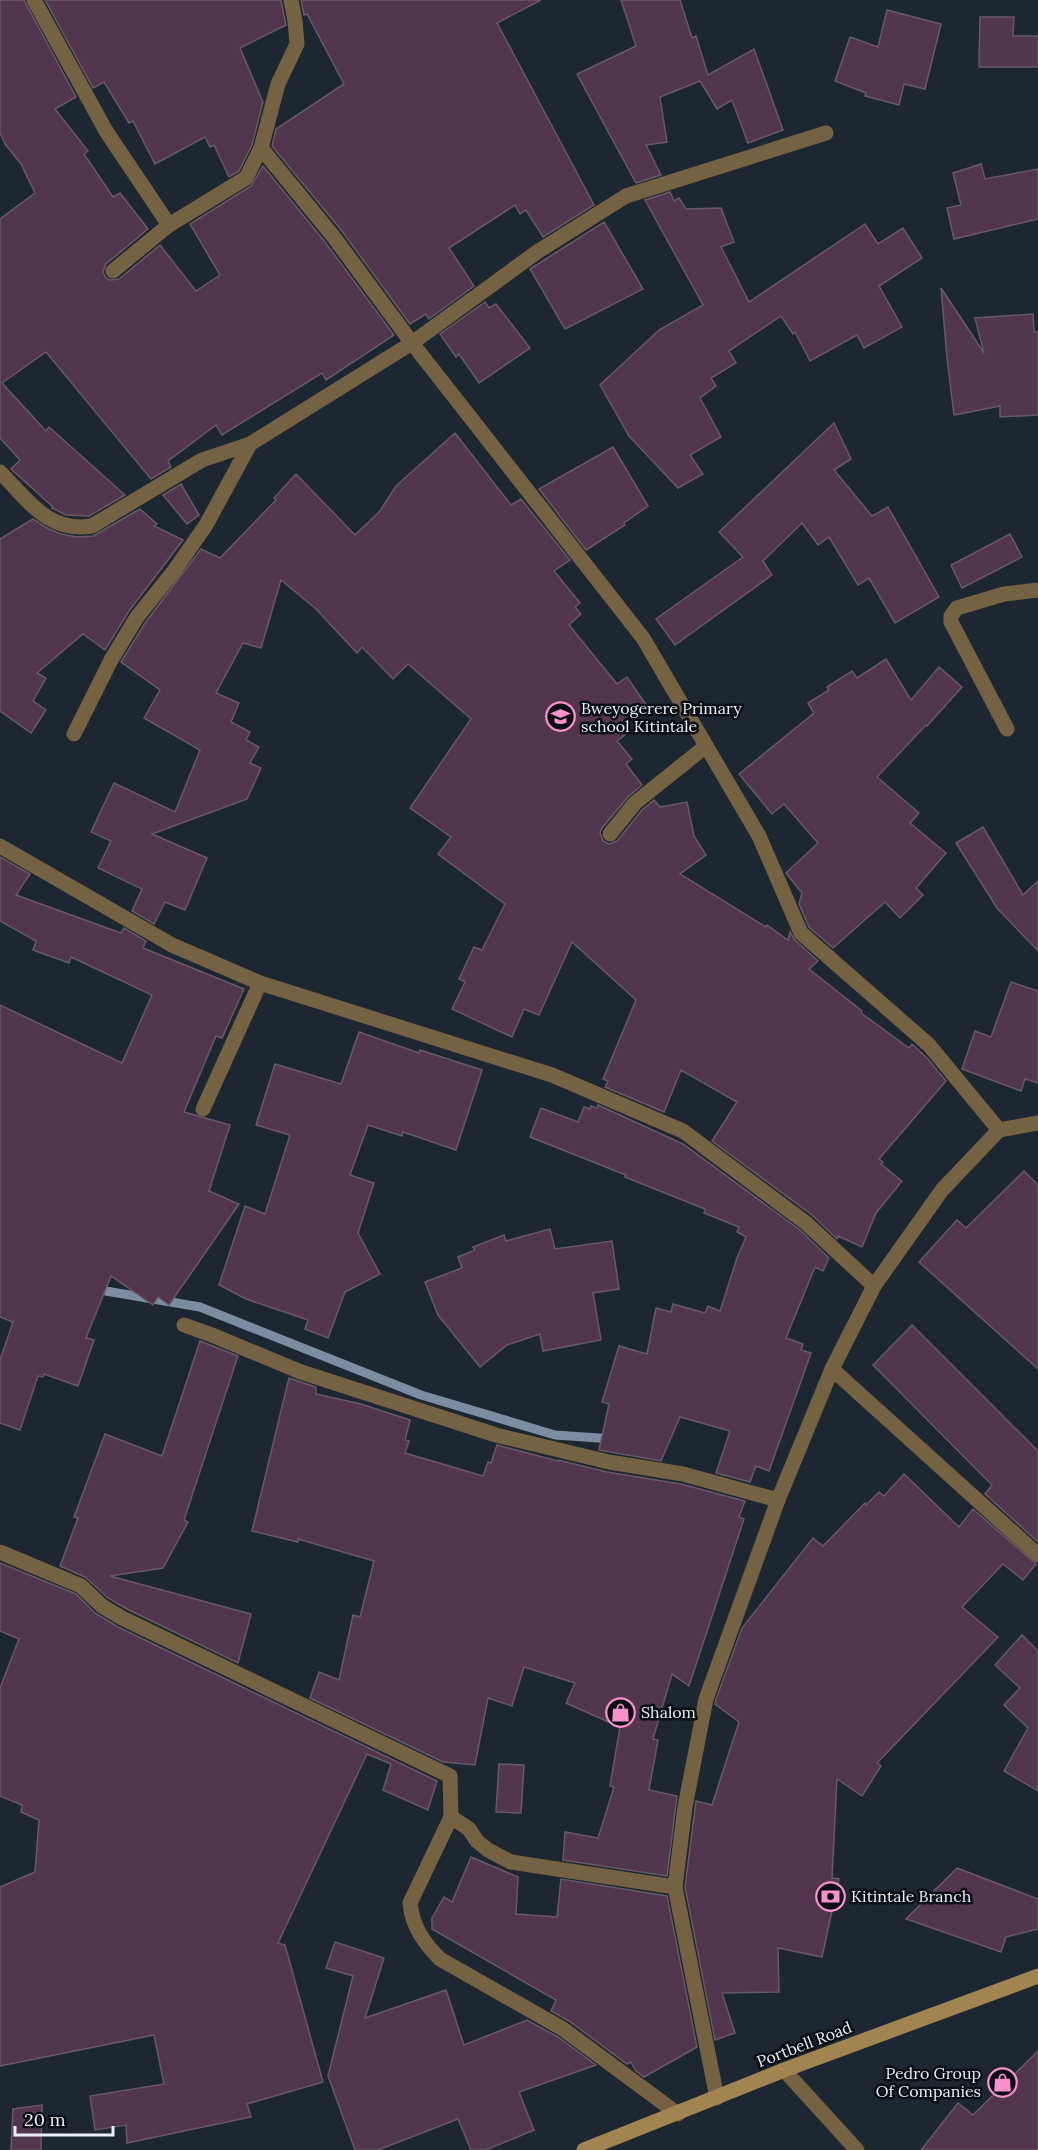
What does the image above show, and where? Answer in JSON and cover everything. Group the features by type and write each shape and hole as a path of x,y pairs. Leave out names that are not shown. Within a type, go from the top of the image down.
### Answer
{"main road":[{"name":"Portbell Road","path":"584,2150 784,2070 1038,1976"}],"street":[{"path":"34,0 106,131 170,225"},
{"path":"113,271 170,225 246,178 261,148 278,84 297,44 291,0"},
{"path":"0,472 42,514 55,523 80,528 92,526 202,460 250,444 412,343 537,252 626,196 826,133"},
{"path":"261,148 333,236 412,343 643,638 759,836 801,933 930,1045 999,1130"},
{"path":"74,734 111,660 137,617 174,571 206,525 250,444"},
{"path":"1007,729 951,622 951,616 957,608 1004,594 1038,590"},
{"path":"610,834 635,803 706,746"},
{"path":"0,846 172,945 260,982 552,1075 683,1131 806,1223 874,1286"},
{"path":"203,1110 260,982"},
{"path":"717,2098 675,1887 686,1807 706,1699 778,1500 832,1369 874,1286 942,1190 999,1130 1038,1123"},
{"path":"184,1325 301,1372 496,1436 609,1462 683,1474 778,1500"},
{"path":"832,1369 1038,1555"},
{"path":"0,1552 81,1586 102,1606 122,1618 450,1776 451,1817 410,1903 411,1917 426,1944 440,1959 563,2029 678,2114"},
{"path":"451,1817 469,1829 477,1841 488,1850 511,1862 675,1887"},
{"path":"784,2070 857,2150"}],"building":[{"path":"0,0 24,0 76,97 55,109 88,151 84,154 113,197 120,193 148,229 106,264 103,272 106,278 119,279 160,245 196,291 220,275 190,224 251,186 263,166 325,242 394,335 326,380 322,373 222,435 216,425 168,461 171,467 151,479 46,352 2,383 46,431 49,427 125,495 89,516 66,515 52,508 11,469 20,460 0,438 0,219 35,193 21,164 5,144 0,133"},
{"path":"45,0 281,0 286,25 240,48 263,102 252,145 239,171 229,177 214,145 210,147 205,137 155,164 133,121 129,123 104,82 93,88"},
{"path":"301,0 541,0 497,23 594,205 543,237 526,210 520,214 515,205 449,248 474,286 429,319 426,314 410,324 341,230 272,146 276,129 344,84 307,14 304,15"},
{"path":"621,0 680,0 692,38 696,36 708,75 754,49 783,130 748,143 732,100 717,109 700,81 660,97 667,142 646,145 661,175 636,183 577,74 636,46"},
{"path":"887,10 941,24 925,89 904,84 899,105 865,96 866,93 835,81 850,37 878,47"},
{"path":"980,17 1014,17 1013,36 1038,36 1038,67 979,67"},
{"path":"981,164 985,179 1038,169 1038,219 954,239 947,208 961,205 953,173"},
{"path":"670,192 674,201 679,198 686,209 721,208 734,242 721,247 749,302 865,224 878,244 903,228 922,258 879,286 902,327 864,348 857,335 810,361 795,332 793,334 781,316 729,351 736,363 711,378 716,386 700,398 721,437 690,455 703,474 678,488 629,436 600,385 659,330 703,305 645,200"},
{"path":"604,222 643,289 565,329 530,269"},
{"path":"941,288 984,353 975,318 1033,314 1034,332 1038,332 1038,415 1000,417 1000,406 954,415"},
{"path":"485,302 489,308 496,304 530,348 479,383 459,354 456,357 440,334"},
{"path":"834,423 851,459 834,470 872,516 888,507 939,597 895,623 869,578 858,585 829,537 818,545 802,523 763,561 772,575 675,645 656,619 743,557 719,532"},
{"path":"455,433 511,505 521,499 570,560 554,571 580,603 575,607 581,614 569,625 617,684 627,677 647,706 620,726 626,734 617,741 632,759 626,764 642,785 628,797 602,828 600,833 603,841 609,844 617,841 642,810 654,800 660,807 687,802 694,836 706,855 680,874 766,927 767,925 788,940 790,932 795,940 818,961 809,969 862,1011 861,1013 909,1048 912,1044 946,1081 879,1159 883,1162 881,1164 902,1181 876,1213 862,1247 838,1236 837,1239 812,1215 712,1141 737,1102 681,1070 664,1112 605,1087 608,1081 603,1079 636,1000 572,942 539,1015 524,1009 512,1037 452,1009 465,982 459,979 474,947 482,950 505,904 438,854 451,837 410,808 471,719 408,664 393,679 362,647 357,653 316,609 281,580 261,648 243,643 216,693 239,703 231,722 250,732 246,740 259,747 250,763 261,768 247,799 152,834 207,858 185,910 165,902 154,924 132,911 142,889 98,868 111,841 91,832 114,783 175,812 200,750 144,718 160,690 121,662 145,623 201,549 220,558 276,500 274,498 296,474 355,535 380,511 396,486"},
{"path":"613,447 648,506 624,523 625,525 586,550 539,489"},
{"path":"181,484 199,515 187,524 163,495"},
{"path":"140,509 157,524 154,526 183,540 129,611 105,650 83,634 37,673 46,678 33,701 46,710 31,733 0,711 0,539 33,519 61,534 77,537 93,536"},
{"path":"1010,534 1022,557 962,588 951,565"},
{"path":"886,659 911,700 939,667 962,687 877,777 919,813 910,823 946,853 916,888 923,895 900,918 885,902 833,948 809,927 799,904 802,893 786,873 818,843 784,804 772,814 739,774 814,713 808,703 829,690 827,687 852,671 857,678"},
{"path":"983,827 1023,895 1038,881 1038,951 997,908 956,843"},
{"path":"0,857 30,874 16,895 121,933 124,928 146,941 143,948 244,989 222,1038 216,1036 184,1112 230,1125 209,1191 239,1204 169,1305 158,1297 153,1305 111,1276 86,1338 94,1340 78,1386 44,1374 43,1377 38,1376 20,1430 0,1423 0,1360 13,1322 0,1317 0,1005 122,1063 152,995 71,957 69,963 33,950 36,941 0,921"},
{"path":"1011,982 1038,991 1038,1083 1025,1079 1021,1091 962,1069 975,1031 991,1037"},
{"path":"359,1032 419,1053 420,1050 482,1070 456,1150 403,1132 402,1136 368,1125 350,1175 374,1183 358,1233 380,1274 345,1292 328,1338 305,1329 308,1320 246,1299 219,1285 245,1206 265,1214 290,1135 256,1125 275,1064 341,1084"},
{"path":"598,1105 683,1144 800,1230 829,1258 823,1271 815,1267 786,1338 803,1344 801,1350 811,1353 769,1471 756,1466 750,1482 716,1473 730,1431 680,1417 661,1461 599,1450 609,1404 602,1402 619,1346 647,1354 656,1308 671,1312 673,1304 705,1313 708,1306 720,1311 746,1237 737,1232 739,1227 704,1213 705,1209 530,1137 541,1108 578,1122 584,1107 597,1108"},
{"path":"1024,1171 1038,1185 1038,1369 919,1262 957,1220 966,1228"},
{"path":"550,1229 555,1249 612,1241 619,1289 593,1293 601,1340 543,1351 540,1334 507,1345 480,1367 438,1315 425,1282 462,1268 458,1257 475,1250 473,1247 504,1235 506,1241"},
{"path":"912,1325 1038,1451 1038,1542 985,1494 992,1485 873,1365"},
{"path":"200,1341 238,1356 184,1520 188,1522 163,1568 110,1576 251,1614 238,1663 127,1609 108,1598 85,1577 60,1566 78,1518 74,1517 105,1434 162,1456"},
{"path":"289,1378 316,1387 316,1394 361,1404 410,1420 405,1440 409,1441 405,1453 483,1476 488,1462 491,1463 497,1445 607,1472 681,1484 745,1501 739,1517 744,1519 689,1686 672,1674 653,1739 658,1740 649,1790 677,1796 667,1876 563,1860 565,1832 598,1838 614,1787 610,1786 620,1727 566,1703 575,1683 524,1667 512,1706 488,1698 475,1765 443,1762 310,1698 319,1672 339,1680 353,1615 360,1617 374,1561 298,1539 298,1542 252,1531"},
{"path":"904,1474 959,1527 973,1509 1036,1564 1023,1580 1003,1564 962,1607 998,1637 877,1763 881,1766 862,1796 837,1779 832,1878 839,1879 822,1957 778,1948 779,1992 722,1993 735,2033 715,2040 685,1887 696,1801 712,1805 739,1722 715,1702 742,1628 813,1538 823,1546 865,1503 866,1505 879,1492 884,1496"},
{"path":"0,1563 76,1594 95,1613 118,1627 437,1781 428,1810 383,1790 391,1764 367,1754 278,1943 285,1945 323,2082 247,2104 251,2117 127,2143 126,2125 95,2130 90,2096 164,2084 154,2035 0,2066 0,1887 35,1872 39,1820 21,1812 22,1805 0,1796 0,1688 19,1639 0,1631"},
{"path":"1022,1635 1038,1651 1038,1791 1004,1771 1028,1728 1004,1705 1020,1688 995,1665"},
{"path":"499,1764 524,1765 521,1813 496,1812"},
{"path":"471,1857 518,1877 516,1914 557,1917 561,1879 667,1896 697,2047 644,2077 635,2070 631,2062 627,2064 569,2021 551,2011 556,2000 432,1929 432,1918 444,1897 452,1902"},
{"path":"957,1868 1038,1899 1038,1929 1006,1937 1001,1952 906,1919"},
{"path":"335,1942 384,1958 365,2018 446,1990 464,2045 527,2020 558,2037 596,2065 519,2092 534,2130 486,2150 471,2150 458,2119 378,2150 355,2150 328,2076 353,1976 326,1968"},
{"path":"1038,2051 1038,2150 921,2150 958,2103 973,2115"},
{"path":"42,2105 41,2150 11,2150 13,2109"}],"waterway":[{"path":"94,1289 200,1307 421,1395 555,1435 614,1439"}],"place":[{"name":"Bweyogerere Primary school Kitintale","path":"560,717"},
{"name":"Shalom","path":"620,1712"},
{"name":"Kitintale Branch","path":"830,1896"},
{"name":"Pedro Group Of Companies","path":"1002,2082"}]}
